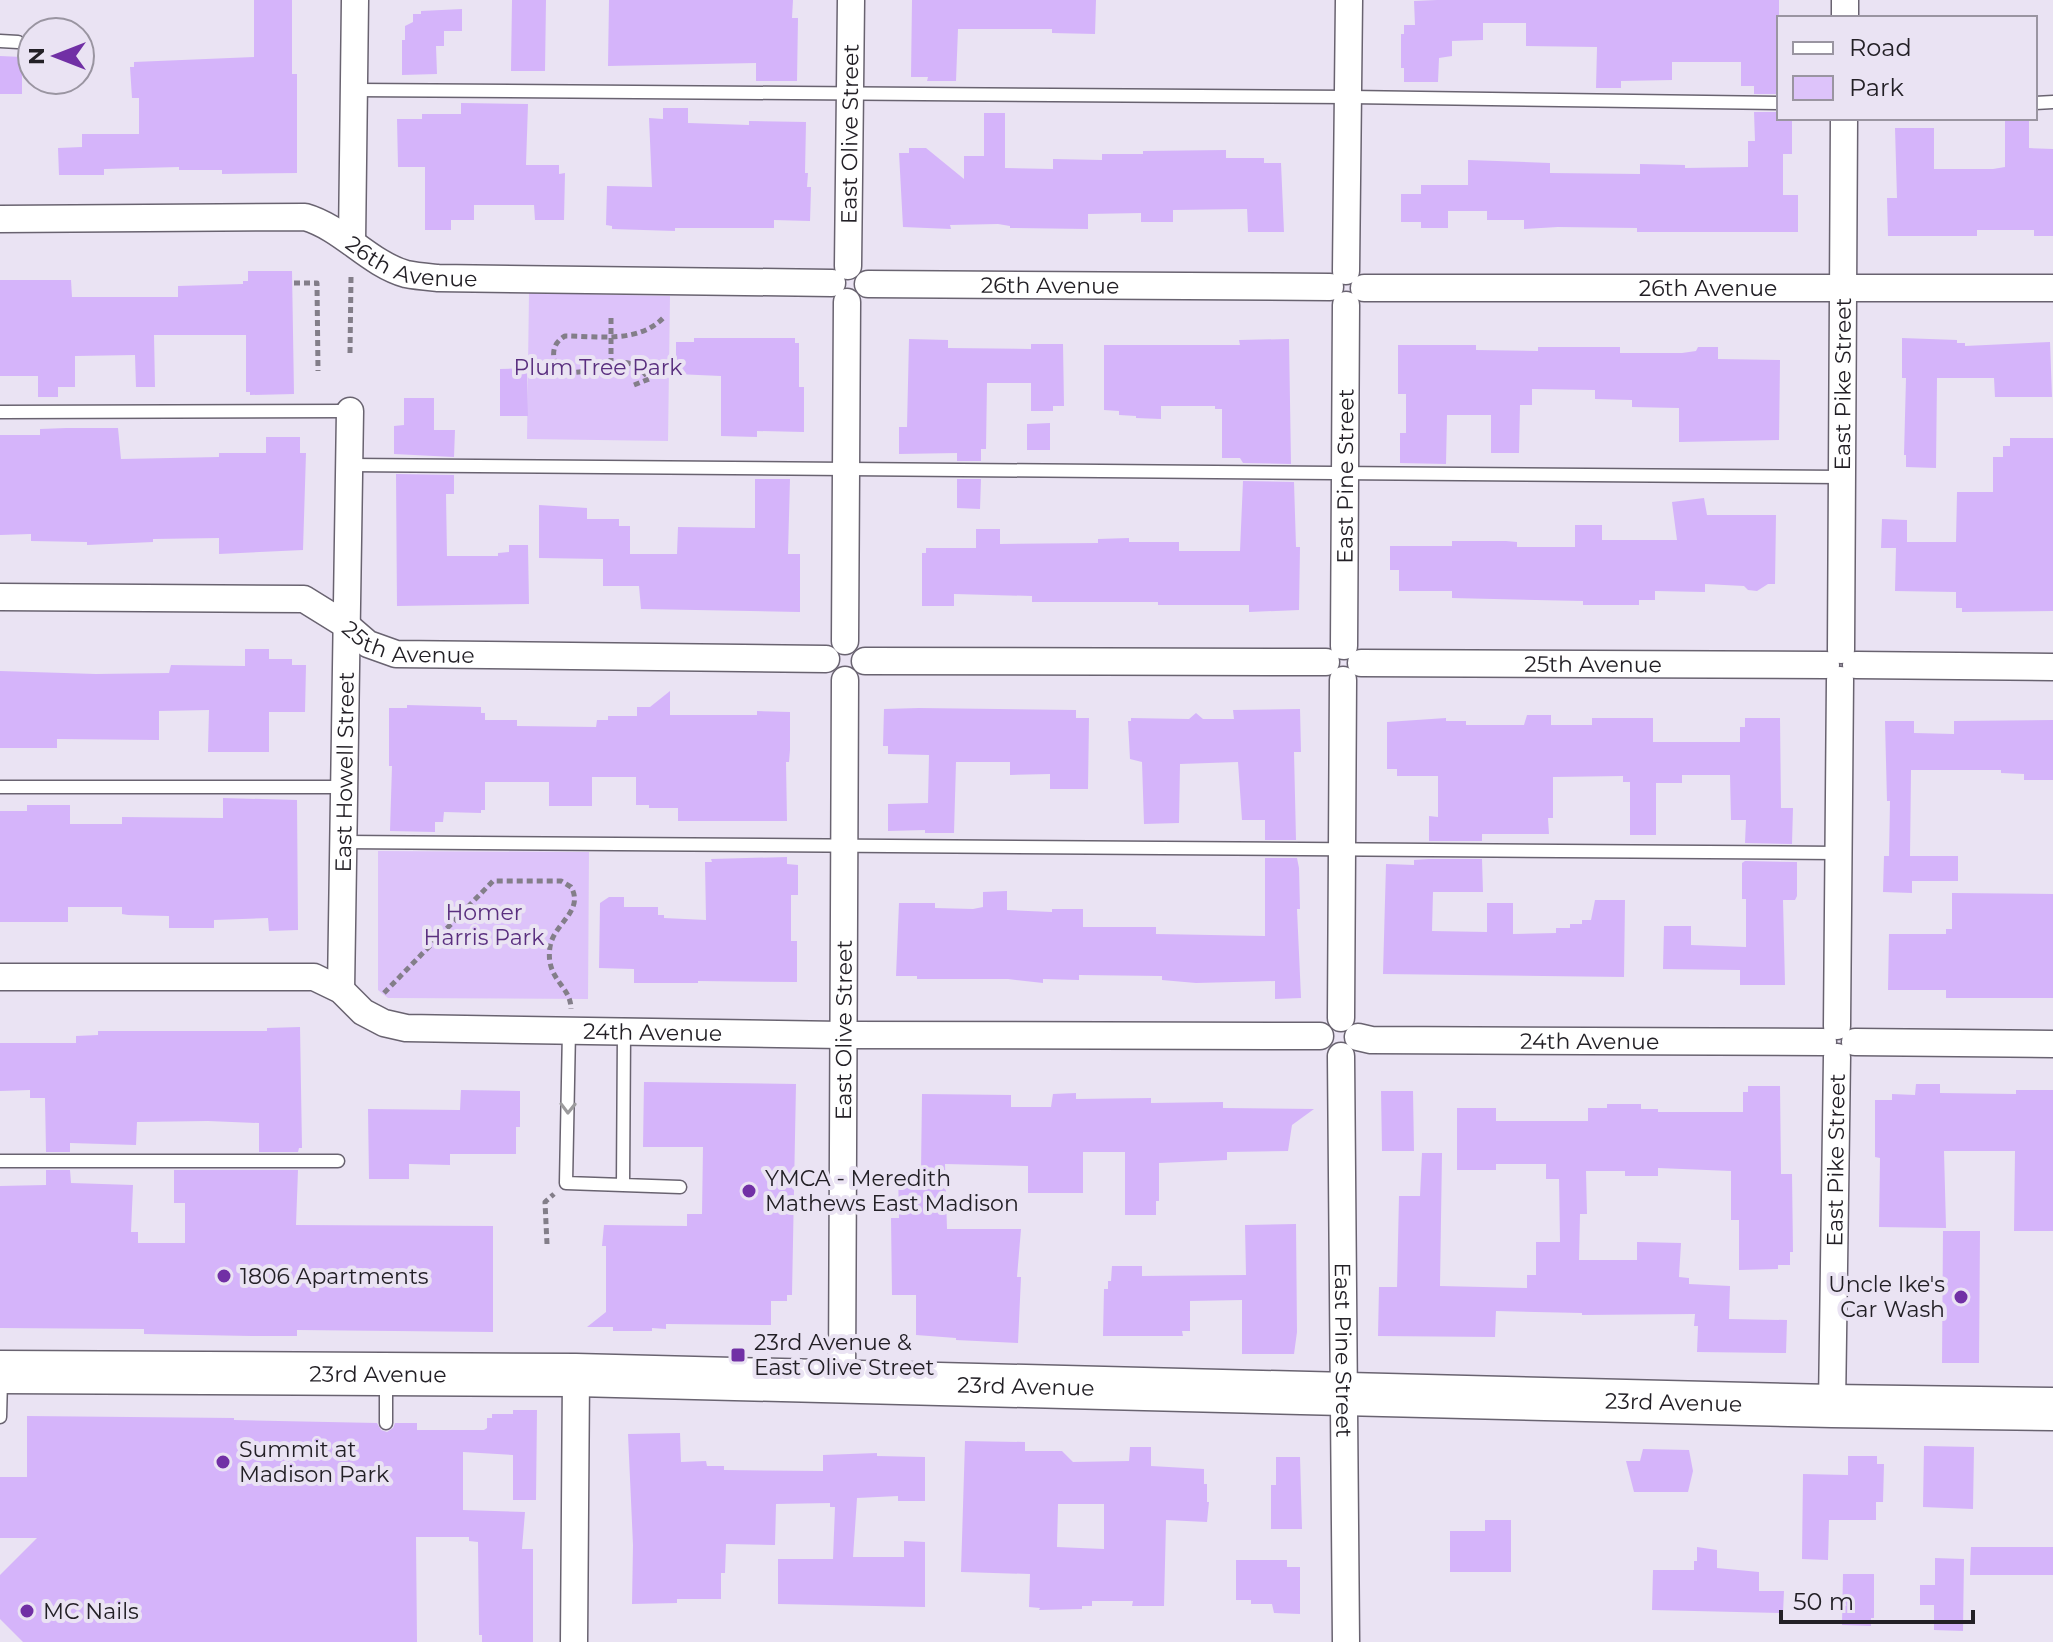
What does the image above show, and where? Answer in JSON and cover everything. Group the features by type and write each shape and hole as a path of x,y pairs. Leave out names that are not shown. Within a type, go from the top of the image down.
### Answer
{"main road":[{"name":"23rd Avenue","path":"0,1372 576,1375 2053,1409"}],"street":[{"path":"352,242 355,0"},
{"name":"East Olive Street","path":"845,641 847,470 843,284 851,94 851,0"},
{"name":"East Pine Street","path":"1346,1642 1347,1037 1343,850 1349,0"},
{"name":"East Pike Street","path":"1832,1406 1838,1042 1844,120"},
{"name":"26th Avenue","path":"0,219 305,217 324,223 374,258 405,273 438,278 843,284 863,271 868,284 2053,288"},
{"name":"East Howell Street","path":"341,990 350,411"},
{"name":"25th Avenue","path":"0,597 304,599 346,625 368,644 396,654 826,659"},
{"path":"845,641 859,647 865,661 859,675 845,680 830,674 826,659 834,644 845,641"},
{"name":"25th Avenue","path":"865,661 2053,667"},
{"name":"East Olive Street","path":"842,1382 845,680"},
{"name":"24th Avenue","path":"0,977 314,977 341,990 363,1012 384,1023 406,1028 570,1024 624,1032 1320,1036 1329,1054 1347,1037 1371,1040 2053,1044"},
{"path":"574,1642 576,1375"}],"lane":[{"path":"355,90 1777,103"},
{"path":"0,412 350,411"},
{"path":"349,465 1841,477"},
{"path":"0,787 344,787"},
{"path":"343,842 1838,853"},
{"path":"570,1024 566,1183 680,1187"},
{"path":"623,1185 624,1032"},
{"path":"0,1161 338,1161"},
{"path":"0,1372 0,1417"},
{"path":"386,1423 387,1374"}],"path":[{"path":"350,353 351,277"},
{"path":"294,283 317,283 318,371"},
{"path":"611,315 611,364"},
{"path":"634,385 649,379 640,366 626,362 569,375 557,369 554,349 565,336 633,335 654,328 665,316"},
{"path":"384,993 493,881 561,881 574,892 574,907 553,935 549,959 552,974 571,997 570,1024"},
{"path":"547,1244 545,1202 566,1183"}],"green space":[{"name":"Plum Tree Park","path":"529,293 670,296 668,441 527,439"},
{"name":"Homer Harris Park","path":"378,851 589,852 588,999 388,998 378,990"}],"building":[{"path":"254,0 292,0 292,74 297,74 297,173 222,174 222,170 179,170 179,167 104,169 104,175 59,175 58,148 82,147 82,134 139,134 139,98 132,98 130,67 134,67 134,62 254,57"},
{"path":"512,0 546,0 545,71 511,71"},
{"path":"609,0 793,0 792,18 798,18 797,81 756,81 756,63 608,66"},
{"path":"912,0 1096,0 1095,34 1052,33 1052,29 958,29 956,81 927,81 928,77 911,77"},
{"path":"1779,0 1777,94 1754,94 1754,86 1741,86 1741,62 1672,62 1672,80 1621,81 1621,88 1596,88 1597,47 1526,46 1526,23 1483,23 1483,40 1452,41 1452,56 1439,58 1438,82 1404,82 1401,34 1404,34 1404,25 1415,25 1414,1"},
{"path":"462,9 462,31 444,31 444,46 436,46 437,74 402,75 402,40 405,40 405,26 413,22 413,14"},
{"path":"0,56 16,57 16,94 0,94"},
{"path":"461,103 528,104 526,165 559,165 559,174 565,173 564,220 535,220 534,205 474,205 474,220 451,220 451,230 425,230 425,167 398,167 397,119 422,119 422,114 461,114"},
{"path":"663,108 688,108 688,123 749,125 749,121 806,122 805,173 808,173 807,187 811,187 810,221 774,220 774,228 675,228 675,231 612,229 612,226 606,225 607,186 652,187 649,118 663,119"},
{"path":"1754,112 1777,112 1777,120 1792,120 1792,154 1783,154 1783,195 1798,195 1798,232 1524,229 1524,220 1487,220 1487,211 1448,211 1448,228 1421,228 1421,222 1401,222 1401,194 1421,194 1421,185 1468,185 1468,160 1550,163 1550,173 1640,174 1640,164 1685,165 1685,168 1748,167 1748,141 1755,141"},
{"path":"984,113 1005,113 1005,168 1053,169 1053,159 1102,160 1102,154 1143,154 1143,151 1226,150 1226,158 1264,158 1264,163 1281,163 1284,232 1248,232 1247,209 1173,210 1173,222 1141,222 1141,213 1088,214 1088,229 1010,228 998,224 950,225 951,229 903,227 899,153 909,153 909,148 926,148 964,179 964,156 984,156"},
{"path":"2005,120 2029,120 2029,148 2053,149 2053,236 2034,236 2034,230 1977,230 1977,236 1888,236 1887,198 1897,198 1895,128 1934,128 1934,169 2005,167"},
{"path":"248,271 292,271 294,394 250,395 246,392 246,335 154,335 155,387 136,387 135,355 75,356 75,387 58,387 58,397 38,397 38,376 0,376 0,280 71,280 72,297 178,297 178,286 243,284 243,281 248,281"},
{"path":"694,338 795,338 795,343 799,343 799,387 804,387 804,432 757,431 757,437 721,436 721,376 676,374 676,342 694,342"},
{"path":"1902,338 1957,340 1965,346 2050,342 2052,397 1995,397 1994,378 1937,378 1936,468 1906,467 1906,378 1902,378"},
{"path":"909,339 948,340 948,348 1031,349 1031,344 1063,344 1064,406 1053,406 1053,411 1031,411 1031,383 987,383 986,449 981,449 981,461 957,461 957,453 899,454 899,427 907,427"},
{"path":"1289,339 1291,464 1243,463 1240,458 1222,458 1222,409 1215,409 1215,406 1161,406 1161,419 1136,418 1119,415 1119,411 1104,410 1104,345 1240,345 1239,340"},
{"path":"1398,345 1476,345 1476,350 1538,351 1538,347 1620,347 1620,353 1682,353 1696,351 1698,347 1718,347 1718,359 1780,360 1779,440 1679,442 1679,408 1632,407 1632,400 1595,399 1595,390 1532,389 1532,405 1520,405 1519,453 1491,453 1491,415 1447,415 1446,464 1400,463 1400,433 1406,433 1406,394 1398,394"},
{"path":"527,368 528,416 500,416 500,369"},
{"path":"404,398 434,398 434,430 455,430 454,457 394,454 394,426 404,425"},
{"path":"1050,423 1050,450 1027,450 1027,424"},
{"path":"118,428 121,459 266,453 266,437 300,437 300,453 306,453 303,550 219,554 219,538 153,539 153,542 87,545 87,542 31,541 31,534 0,535 0,435 40,435 40,429"},
{"path":"2010,438 2053,438 2053,611 1962,612 1962,608 1956,608 1956,592 1895,591 1896,548 1881,548 1882,519 1907,520 1907,542 1956,542 1957,492 1993,492 1993,457 2003,457 2003,446 2010,446"},
{"path":"396,474 454,475 454,494 446,494 447,556 498,556 498,553 509,552 509,545 528,545 529,604 397,606"},
{"path":"755,479 790,479 788,554 800,554 800,612 641,609 639,586 603,586 603,559 539,558 539,505 587,508 587,519 619,519 619,526 630,526 630,554 677,554 678,527 755,528"},
{"path":"957,479 981,479 980,509 957,508"},
{"path":"1243,481 1294,482 1296,547 1300,547 1299,610 1249,612 1249,605 1158,605 1158,602 1032,602 1032,596 954,594 954,606 922,606 922,553 926,553 926,548 976,548 976,529 1000,529 1000,544 1098,543 1098,539 1129,538 1129,542 1179,542 1179,551 1240,551"},
{"path":"1704,498 1707,515 1776,515 1775,584 1768,584 1757,591 1744,586 1705,584 1705,592 1655,591 1655,600 1639,600 1639,605 1583,605 1583,601 1452,598 1452,591 1399,591 1399,570 1390,570 1390,546 1452,546 1452,541 1506,541 1517,542 1517,547 1575,547 1575,525 1602,525 1602,540 1677,540 1672,502"},
{"path":"245,649 269,649 269,659 292,659 292,665 306,665 305,712 269,712 269,752 208,752 209,710 159,711 159,740 57,739 57,748 0,748 0,671 169,673 171,665 245,666"},
{"path":"670,691 670,715 790,712 790,750 789,762 786,762 787,821 678,821 678,808 636,805 636,777 592,777 592,806 549,806 549,782 485,782 485,810 481,813 444,812 443,822 435,822 435,832 390,831 392,766 389,766 389,708 407,708 407,705 481,707 485,720 517,720 517,726 596,727 597,720 608,720 608,716 637,716 637,707 650,707"},
{"path":"884,709 1076,710 1076,718 1089,718 1088,789 1050,789 1050,774 1010,775 1010,762 956,762 954,833 888,831 888,804 928,803 929,755 888,754 888,746 883,746"},
{"path":"1300,709 1301,752 1294,752 1296,840 1265,840 1265,820 1242,820 1238,762 1180,764 1179,823 1144,824 1142,762 1130,759 1128,721 1131,718 1189,719 1196,713 1203,719 1234,719 1233,710"},
{"path":"1527,715 1551,715 1551,725 1592,725 1592,718 1653,718 1653,742 1740,742 1740,727 1745,727 1745,718 1780,718 1781,808 1793,808 1792,844 1745,843 1746,820 1731,820 1730,775 1682,775 1682,783 1656,783 1656,835 1630,835 1630,782 1623,782 1623,776 1553,777 1553,818 1548,818 1549,834 1482,834 1482,841 1429,841 1429,816 1438,817 1438,776 1397,776 1397,769 1387,769 1387,722 1446,718 1446,721 1466,721 1466,725 1524,725"},
{"path":"2053,720 2053,780 2024,780 2024,774 2001,773 2001,770 1911,770 1910,856 1958,856 1958,881 1912,881 1912,893 1883,892 1884,856 1889,856 1890,801 1887,801 1885,721 1914,721 1914,733 1954,734 1954,721"},
{"path":"223,798 297,800 298,930 269,931 268,918 214,920 214,928 169,928 169,916 122,914 122,907 68,907 68,922 0,922 0,811 27,811 27,805 70,805 70,824 122,824 122,817 223,818"},
{"path":"787,857 787,864 798,865 798,895 791,895 791,941 797,941 797,982 634,983 634,969 599,968 600,903 609,897 624,897 624,907 658,907 658,915 664,915 664,918 706,920 705,862 712,862 711,859"},
{"path":"1265,858 1297,858 1301,998 1275,999 1275,981 1196,983 1162,980 1162,976 1079,975 1079,980 1043,979 1043,983 896,976 899,903 935,903 935,908 973,909 983,907 983,892 1007,891 1007,910 1052,912 1052,909 1083,909 1083,927 1156,927 1156,934 1265,936"},
{"path":"1482,859 1483,892 1433,892 1432,931 1487,932 1487,903 1513,903 1513,934 1556,933 1556,928 1570,928 1570,924 1591,920 1595,900 1625,900 1624,977 1383,974 1386,864 1414,865 1414,860"},
{"path":"1797,862 1797,896 1795,900 1783,900 1785,985 1740,985 1740,970 1663,969 1664,926 1691,926 1691,945 1746,947 1746,899 1742,899 1742,863"},
{"path":"1952,893 2053,894 2053,998 1946,998 1946,990 1888,990 1889,934 1946,934 1946,929 1952,929"},
{"path":"300,1027 302,1148 298,1152 259,1152 259,1123 208,1121 137,1122 136,1145 70,1143 70,1152 46,1152 45,1098 30,1098 30,1090 0,1091 0,1043 76,1043 76,1036 98,1035 98,1031 267,1031 267,1028"},
{"name":"YMCA - Meredith Mathews East Madison","path":"644,1082 796,1084 792,1295 787,1295 787,1301 771,1301 771,1325 666,1324 666,1329 652,1328 652,1331 587,1327 606,1312 606,1246 602,1246 604,1225 687,1226 687,1214 702,1214 703,1147 643,1147"},
{"path":"1916,1084 1940,1084 1940,1093 2016,1094 2016,1090 2053,1090 2053,1231 2014,1231 2015,1151 1944,1151 1946,1228 1879,1227 1880,1158 1875,1157 1875,1100 1892,1100 1892,1094 1915,1095"},
{"path":"1748,1086 1780,1086 1781,1174 1792,1174 1793,1252 1790,1252 1790,1265 1778,1265 1778,1269 1739,1270 1739,1220 1731,1220 1731,1171 1658,1168 1658,1176 1625,1176 1625,1171 1586,1171 1587,1214 1580,1214 1579,1260 1637,1260 1637,1242 1681,1243 1679,1277 1689,1278 1689,1284 1730,1286 1729,1319 1787,1320 1786,1353 1697,1352 1695,1314 1582,1315 1496,1311 1495,1337 1378,1336 1379,1287 1397,1287 1399,1196 1420,1196 1422,1153 1442,1153 1440,1286 1527,1288 1527,1275 1536,1275 1536,1242 1560,1242 1559,1179 1546,1179 1546,1164 1496,1164 1496,1170 1457,1170 1457,1108 1496,1108 1496,1121 1588,1121 1588,1108 1607,1108 1607,1104 1641,1104 1641,1109 1658,1109 1658,1112 1743,1112 1743,1092 1748,1092"},
{"path":"461,1090 520,1091 516,1154 450,1154 450,1165 409,1164 409,1179 369,1179 368,1109 460,1110"},
{"path":"1381,1091 1413,1091 1414,1151 1382,1151"},
{"path":"1076,1093 1076,1099 1151,1098 1151,1103 1223,1102 1223,1108 1314,1109 1292,1125 1288,1151 1227,1152 1227,1160 1159,1163 1156,1215 1125,1215 1125,1152 1083,1152 1083,1193 1028,1193 1028,1166 945,1164 947,1229 1021,1229 1017,1277 1021,1277 1018,1343 916,1335 916,1295 892,1295 891,1218 899,1218 898,1172 921,1172 922,1094 1011,1095 1011,1107 1051,1107 1053,1094"},
{"path":"46,1170 70,1170 71,1183 133,1185 131,1232 138,1232 138,1243 185,1243 185,1203 174,1203 174,1170 298,1170 296,1225 493,1226 493,1332 297,1330 297,1336 251,1336 144,1334 144,1329 0,1328 0,1186 46,1185"},
{"path":"1296,1224 1297,1332 1294,1354 1242,1354 1242,1300 1190,1301 1190,1331 1182,1331 1183,1336 1103,1336 1104,1289 1108,1289 1108,1281 1111,1281 1112,1266 1142,1266 1142,1276 1246,1275 1245,1225"},
{"name":"Uncle Ike's Car Wash","path":"1943,1231 1980,1231 1979,1363 1942,1363"},
{"path":"513,1410 537,1410 536,1500 513,1500 513,1455 463,1452 463,1510 525,1512 522,1549 533,1549 533,1642 482,1642 482,1635 479,1635 478,1542 469,1541 469,1537 416,1537 417,1642 23,1642 0,1619 0,1575 37,1538 0,1538 0,1477 27,1477 27,1416 377,1423 381,1430 387,1432 395,1423 417,1423 417,1430 484,1430 487,1428 487,1418 492,1418 492,1414 513,1414"},
{"path":"680,1433 681,1462 706,1461 707,1466 724,1466 724,1470 823,1471 823,1455 877,1453 877,1456 925,1457 925,1501 898,1501 898,1496 857,1498 853,1557 904,1557 904,1541 925,1542 925,1607 778,1604 778,1559 833,1559 835,1507 830,1507 830,1503 776,1504 775,1545 726,1544 721,1599 677,1599 677,1603 632,1604 628,1434"},
{"path":"965,1441 1025,1442 1025,1451 1062,1451 1073,1462 1129,1461 1130,1447 1151,1447 1151,1466 1204,1469 1209,1502 1207,1522 1166,1520 1164,1606 1132,1606 1133,1601 1092,1601 1092,1606 1082,1606 1082,1609 1039,1610 1029,1607 1030,1574 961,1572","holes":["1058,1504 1104,1504 1104,1549 1057,1547"]},
{"path":"1924,1446 1974,1447 1973,1509 1923,1507"},
{"path":"1643,1449 1689,1450 1693,1471 1688,1492 1634,1492 1626,1461 1640,1461"},
{"path":"1848,1456 1877,1456 1877,1464 1884,1464 1883,1502 1876,1502 1876,1520 1829,1520 1828,1560 1802,1559 1803,1474 1848,1475"},
{"path":"1276,1457 1300,1457 1302,1529 1271,1529 1271,1485 1276,1485"},
{"path":"1485,1520 1511,1520 1511,1572 1450,1572 1450,1531 1485,1531"},
{"path":"1697,1547 1717,1550 1717,1568 1759,1572 1759,1591 1784,1591 1783,1613 1652,1610 1653,1570 1694,1570"},
{"path":"1971,1547 2053,1547 2053,1575 1970,1575"},
{"path":"1935,1558 1964,1559 1963,1631 1934,1630 1934,1605 1920,1605 1920,1585 1935,1585"},
{"path":"1236,1560 1287,1560 1287,1567 1300,1567 1300,1614 1274,1613 1272,1604 1236,1600"},
{"path":"1843,1574 1874,1574 1874,1618 1871,1618 1871,1626 1842,1625"}],"place":[{"name":"YMCA - Meredith Mathews East Madison","path":"749,1191"},
{"name":"1806 Apartments","path":"224,1276"},
{"name":"Uncle Ike's Car Wash","path":"1961,1297"},
{"name":"23rd Avenue & East Olive Street","path":"738,1355"},
{"name":"Summit at Madison Park","path":"223,1462"},
{"name":"MC Nails","path":"27,1611"}]}
